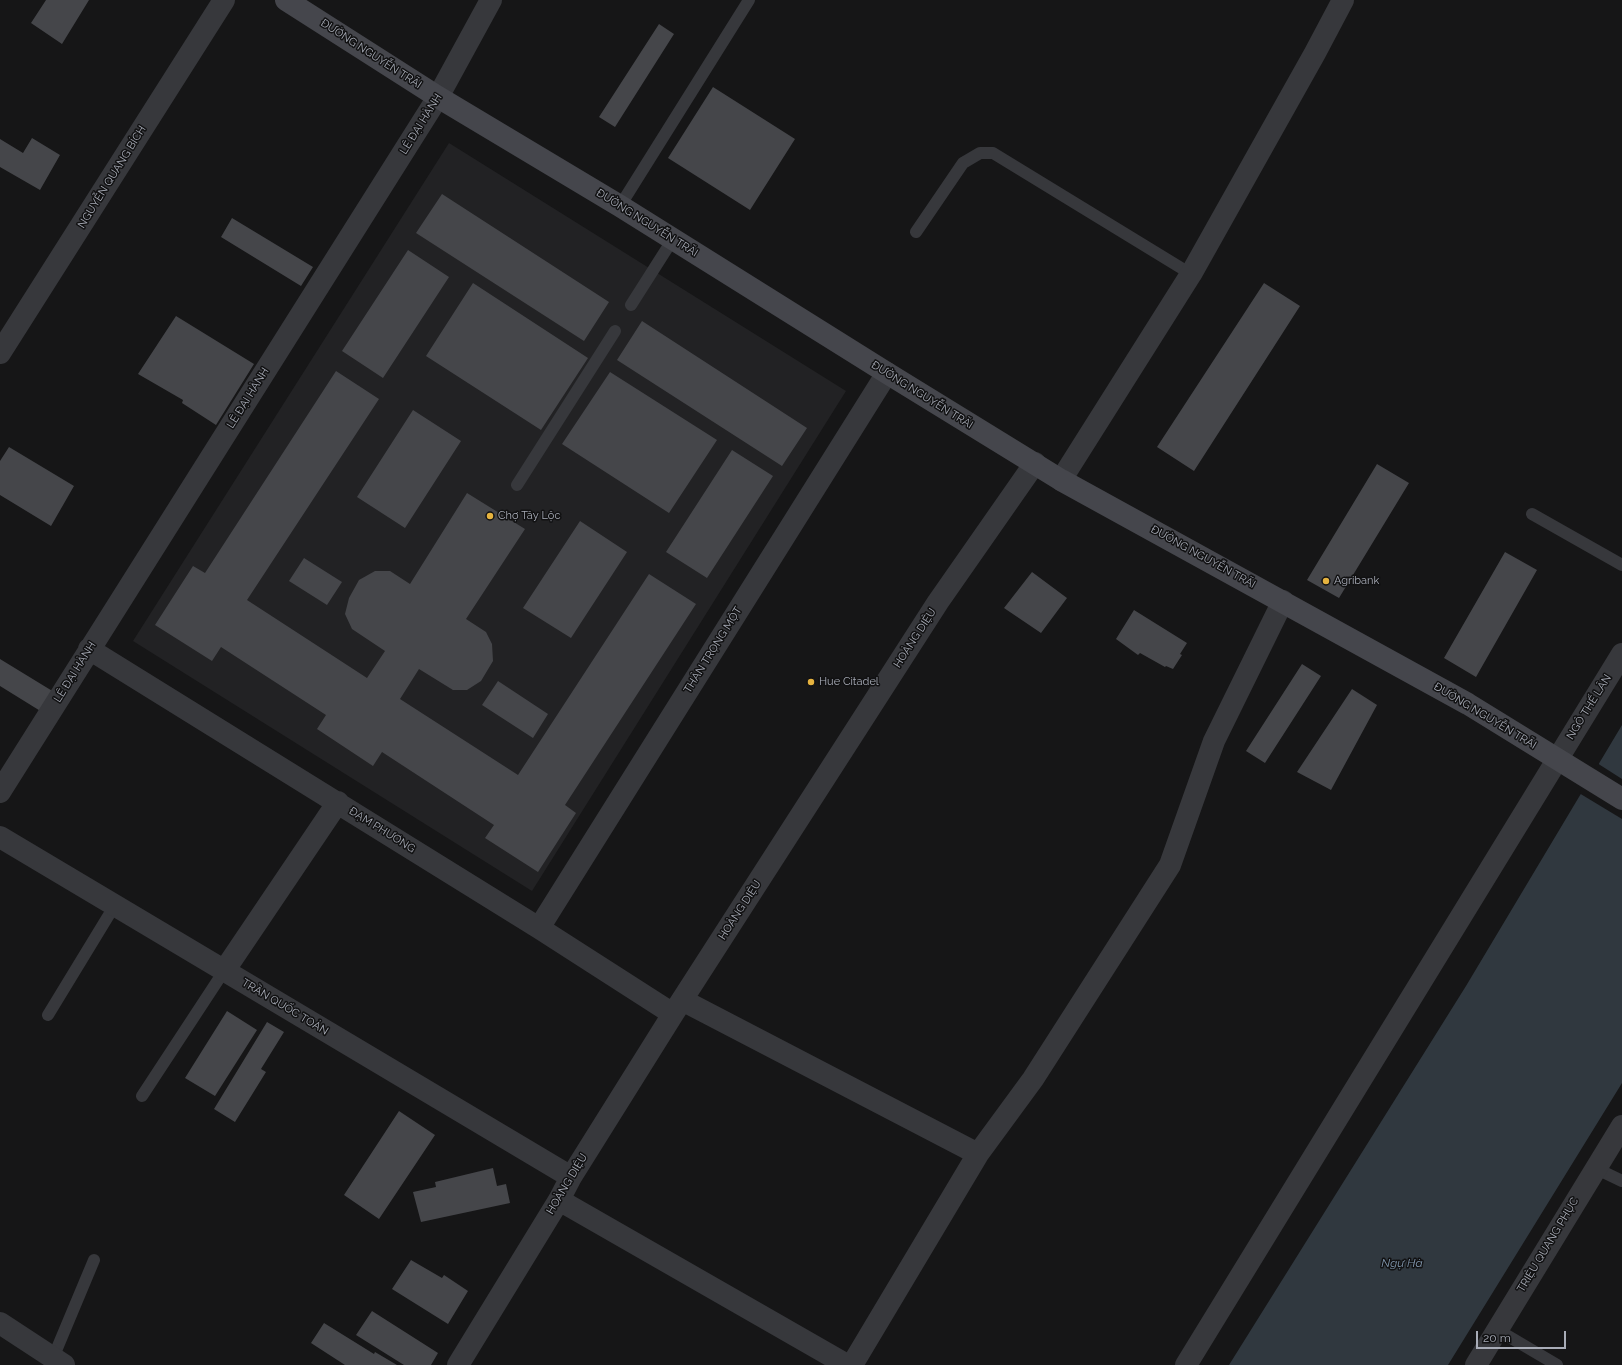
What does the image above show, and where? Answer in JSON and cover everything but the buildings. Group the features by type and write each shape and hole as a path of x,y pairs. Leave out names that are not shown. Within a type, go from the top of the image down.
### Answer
{"main road":[{"name":"ĐƯỜNG NGUYỄN TRÃI","path":"286,0 438,98 620,206 1061,480 1468,704 1622,799"}],"street":[{"name":"NGUYỄN QUANG BÍCH","path":"0,353 224,0"},
{"name":"LÊ ĐẠI HÀNH","path":"0,792 438,98 491,0"},
{"path":"1061,480 1190,274 1315,53 1343,0"},
{"name":"THÂN TRỌNG MỘT","path":"539,928 887,373"},
{"name":"HOÀNG DIỆU","path":"458,1365 559,1200 571,1177 678,1007 938,602 1035,464"},
{"path":"852,1365 978,1154 1033,1079 1170,865 1214,741 1283,601"},
{"name":"ĐẠM PHƯƠNG","path":"89,649 539,928 678,1007 978,1154"},
{"name":"NGÔ THẾ LÂN","path":"1186,1365 1564,763 1622,654"},
{"path":"224,971 338,802"},
{"name":"TRẦN QUỐC TOẢN","path":"0,837 571,1177"},
{"name":"TRIỆU QUANG PHỤC","path":"1476,1365 1496,1329 1622,1126"},
{"path":"559,1200 848,1365"},
{"path":"0,1323 58,1361"}],"lane":[{"path":"620,206 749,0"},
{"path":"916,232 963,163 980,153 993,153 1190,274"},
{"path":"631,305 673,239"},
{"path":"517,485 615,331"},
{"path":"1532,514 1622,565"},
{"path":"48,1015 115,905"},
{"path":"142,1096 224,971"},
{"path":"1595,1168 1622,1181"},
{"path":"58,1361 94,1260"},
{"path":"1496,1329 1557,1365"}],"shaded area":[{"name":"Chợ Tây Lộc","path":"449,143 846,391 532,891 133,641"}],"water":[{"name":"Ngự Hà","path":"1622,725 1622,1083 1448,1365 1229,1365 1466,986"}],"pier":[{"path":"1597,763 1622,779 1622,819 1579,793"}],"place":[{"name":"Chợ Tây Lộc","path":"490,516"},
{"name":"Agribank","path":"1326,581"},
{"name":"Hue Citadel","path":"811,682"}]}
